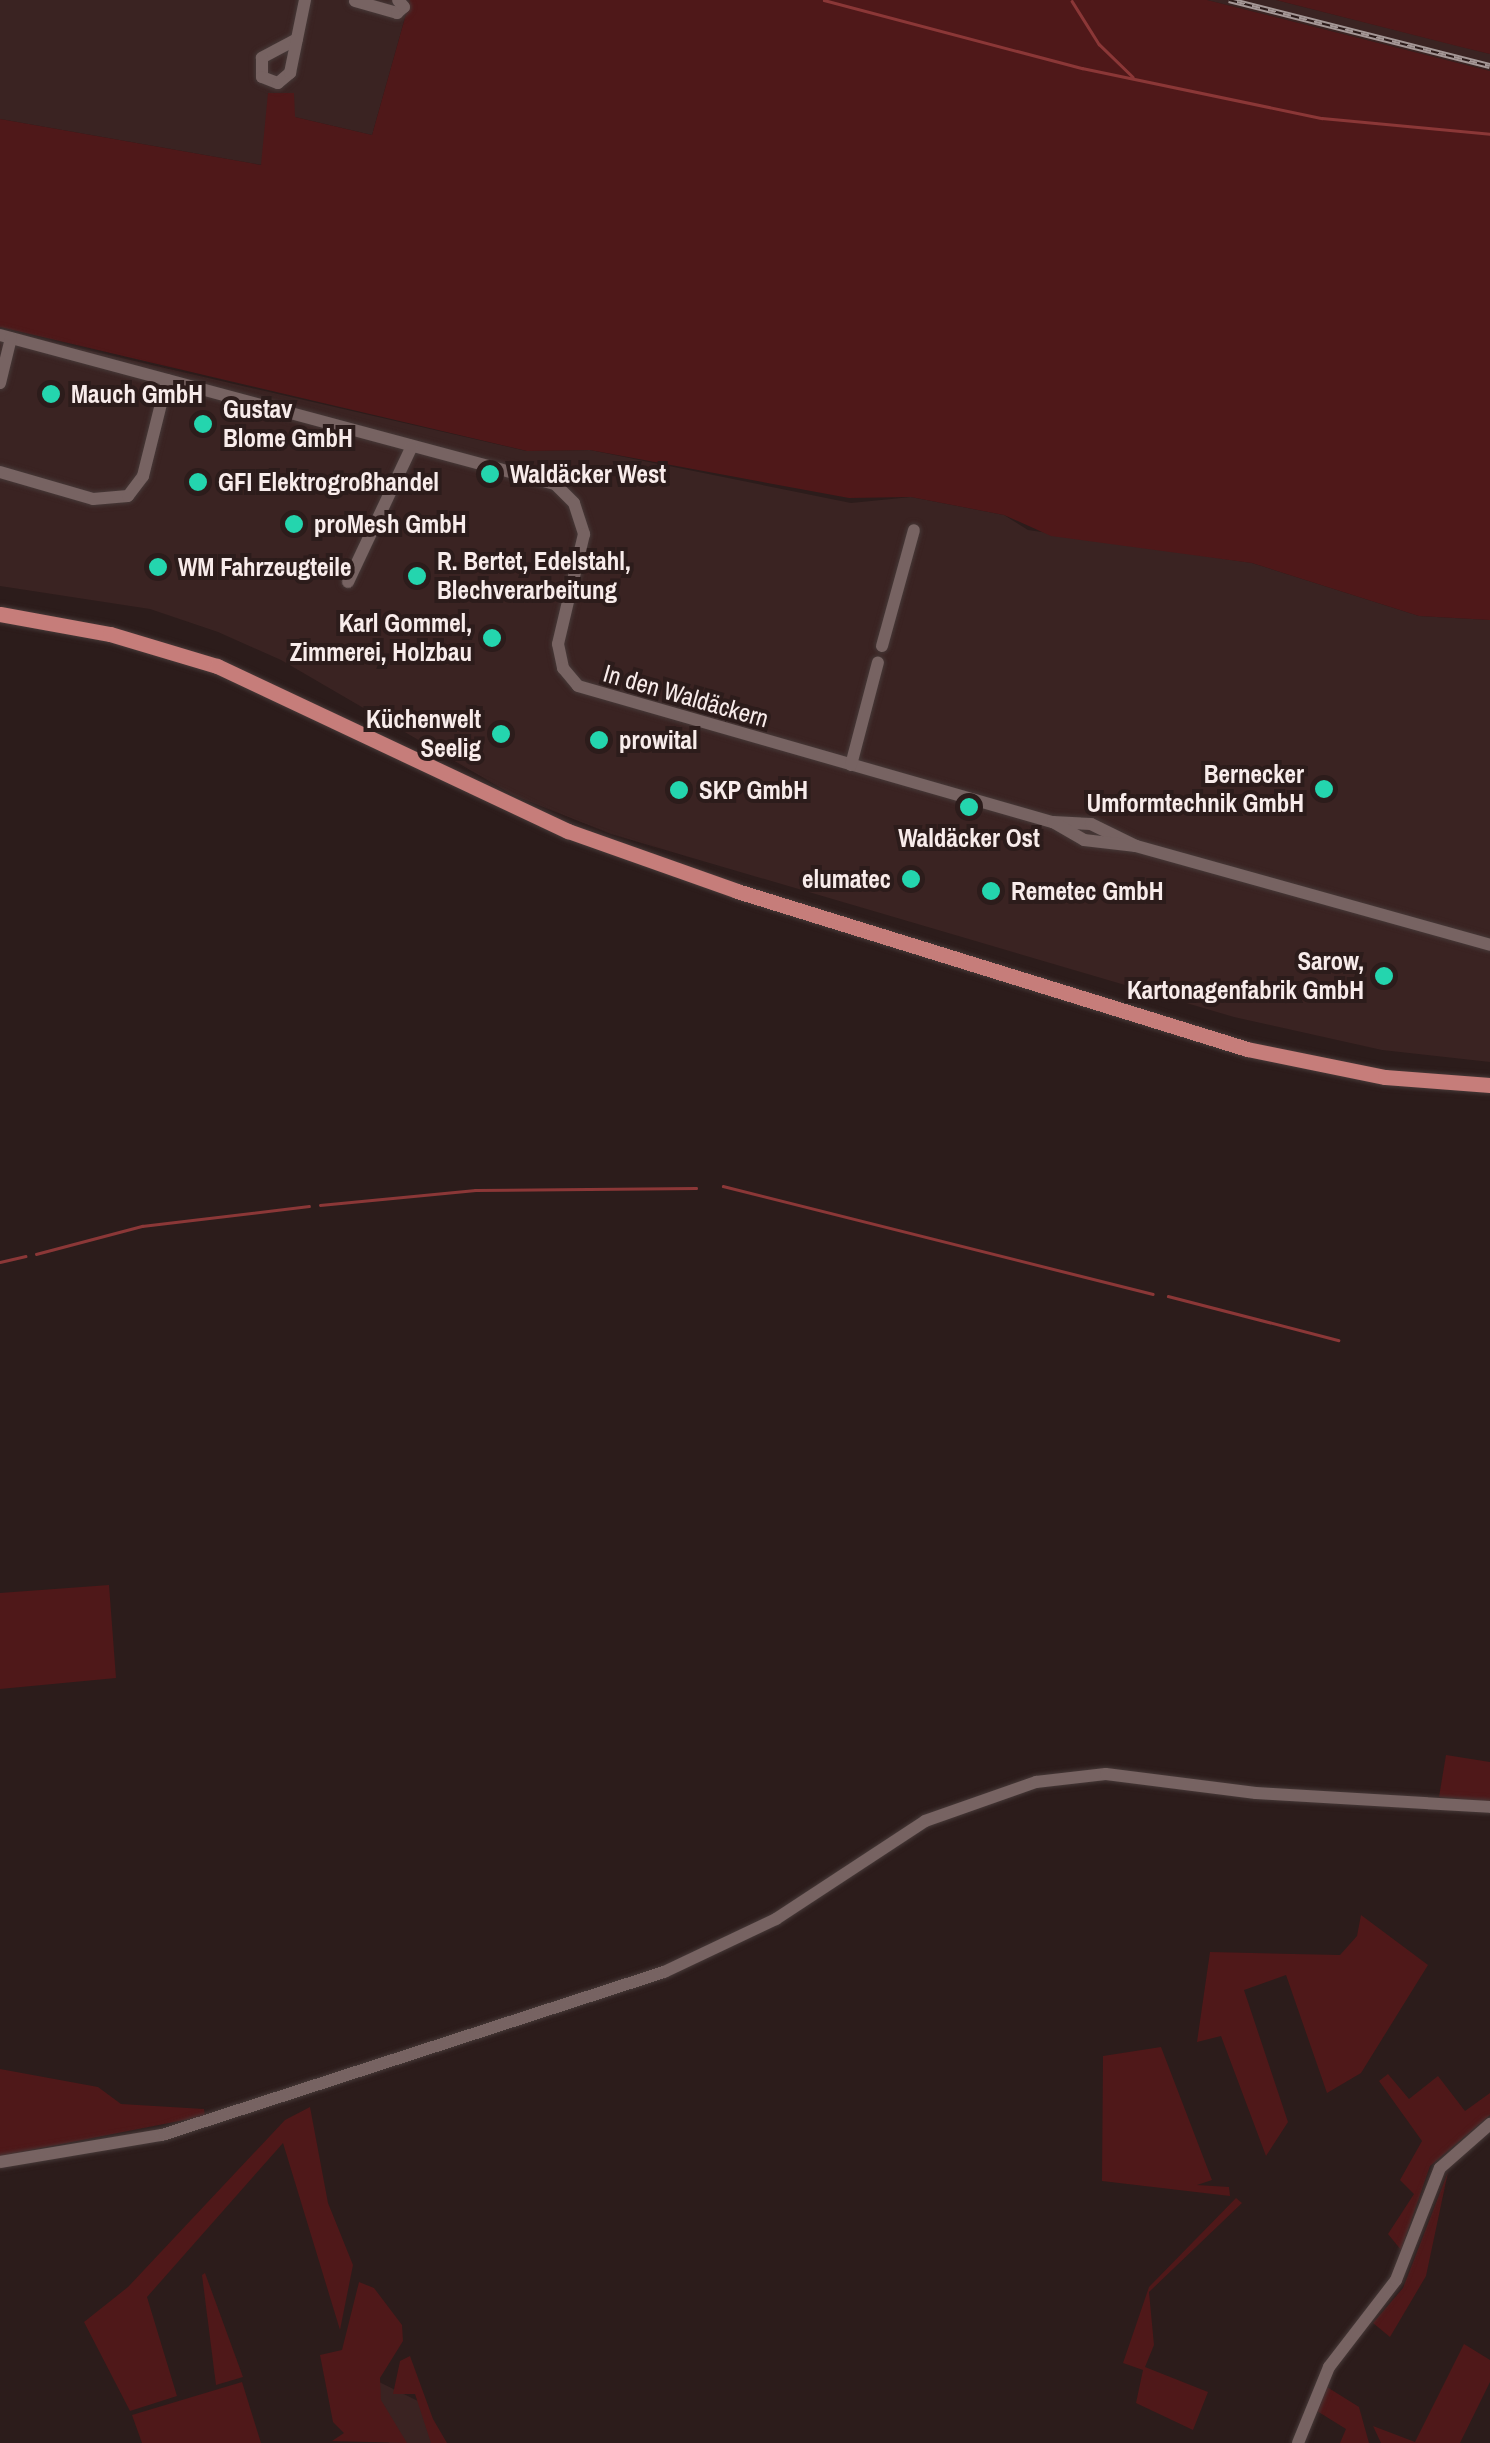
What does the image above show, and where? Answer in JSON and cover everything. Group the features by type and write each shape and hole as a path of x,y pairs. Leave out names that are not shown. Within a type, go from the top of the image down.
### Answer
{"main road":[{"path":"0,614 110,634 217,666 312,706 568,831 936,954 1274,1056 1384,1077 1490,1085"}],"street":[{"path":"297,38 305,0"},
{"path":"353,0 397,0"},
{"name":"In den Waldäckern","path":"0,383 6,336 535,477 572,499 584,545 558,644 561,664 578,686 1054,822 1084,840 1136,846 1490,945"},
{"path":"0,472 93,498 128,496 144,476 167,380"},
{"path":"348,582 412,446"},
{"path":"882,646 914,530"},
{"path":"851,764 878,662"},
{"path":"0,2162 162,2135 664,1972 776,1919 924,1821 1036,1782 1106,1774 1228,1791 1490,1806"},
{"path":"1298,2443 1329,2368 1396,2280 1440,2168 1490,2124"}],"shaded area":[{"path":"0,0 410,0 372,135 295,117 262,165 0,119"},
{"path":"410,0 1207,0 1490,71 1490,620 1419,616 1252,563 1051,536 1004,515 911,497 849,498 590,450 527,451 0,327 0,119 261,165 268,93 294,93 295,117 372,135"},
{"path":"1207,0 1276,0 1490,54 1490,71"},
{"path":"1276,0 1490,0 1490,54 1461,47"},
{"path":"0,330 526,451 590,450 851,503 911,497 1004,515 1028,530 1252,563 1419,616 1490,620 1490,1062 1382,1050 1234,1017 611,834 513,795 281,660 218,632 150,609 0,586"},
{"path":"109,1585 116,1678 0,1689 0,1593"},
{"path":"1446,1755 1490,1762 1490,1802 1439,1797"},
{"path":"1361,1915 1428,1965 1361,2073 1327,2093 1286,1975 1244,1990 1288,2122 1266,2156 1221,2036 1197,2042 1210,1952 1340,1955 1357,1936"},
{"path":"1161,2047 1212,2180 1197,2185 1229,2187 1230,2196 1102,2181 1103,2056"},
{"path":"0,2069 98,2087 121,2104 204,2109 205,2116 0,2156"},
{"path":"1388,2074 1409,2099 1438,2076 1465,2111 1490,2093 1490,2115 1430,2166 1401,2250 1388,2234 1414,2194 1400,2180 1422,2141 1379,2081"},
{"path":"310,2107 328,2203 353,2265 340,2330 283,2143 147,2297 177,2396 130,2411 84,2322 128,2287 285,2120"},
{"path":"1448,2172 1426,2276 1390,2337 1373,2323 1403,2288"},
{"path":"1236,2198 1242,2203 1149,2292 1154,2345 1145,2367 1208,2392 1193,2430 1136,2403 1143,2370 1123,2363 1149,2287"},
{"path":"205,2273 243,2377 216,2385 202,2275"},
{"path":"359,2282 374,2288 402,2325 403,2341 380,2378 381,2400 407,2443 332,2441 344,2433 333,2422 320,2355 342,2350"},
{"path":"1464,2344 1490,2360 1490,2382 1460,2443 1381,2443 1373,2426 1415,2442"},
{"path":"410,2356 433,2419 447,2443 431,2443 415,2394 393,2394 400,2361"},
{"path":"377,2381 420,2402 434,2443 389,2443 378,2422"},
{"path":"242,2382 261,2443 142,2443 132,2415"},
{"path":"1327,2387 1359,2407 1369,2443 1340,2443 1346,2429 1317,2411"}],"waterway":[{"path":"824,0 1082,68 1322,118 1490,134"},
{"path":"1072,1 1099,44 1133,77"},
{"path":"723,1186 1153,1294"},
{"path":"320,1205 475,1190 696,1188"},
{"path":"36,1254 142,1226 309,1206"},
{"path":"0,1262 25,1256"},
{"path":"1168,1296 1338,1340"}],"railway":[{"path":"1229,0 1490,66"}],"place":[{"name":"Mauch GmbH","path":"51,394"},
{"name":"Gustav Blome GmbH","path":"203,424"},
{"name":"Waldäcker West","path":"490,474"},
{"name":"GFI Elektrogroßhandel","path":"198,482"},
{"name":"proMesh GmbH","path":"294,524"},
{"name":"WM Fahrzeugteile","path":"158,567"},
{"name":"R. Bertet, Edelstahl, Blechverarbeitung","path":"417,576"},
{"name":"Karl Gommel, Zimmerei, Holzbau","path":"492,638"},
{"name":"Küchenwelt Seelig","path":"501,734"},
{"name":"prowital","path":"599,740"},
{"name":"Bernecker Umformtechnik GmbH","path":"1324,789"},
{"name":"SKP GmbH","path":"679,790"},
{"name":"Waldäcker Ost","path":"969,807"},
{"name":"elumatec","path":"911,879"},
{"name":"Remetec GmbH","path":"991,891"},
{"name":"Sarow, Kartonagenfabrik GmbH","path":"1384,976"}]}
